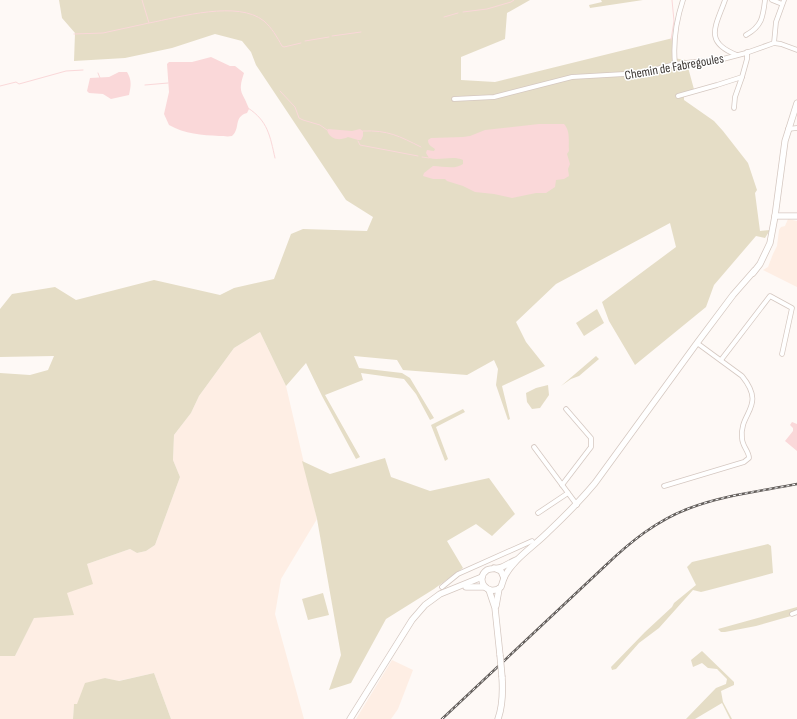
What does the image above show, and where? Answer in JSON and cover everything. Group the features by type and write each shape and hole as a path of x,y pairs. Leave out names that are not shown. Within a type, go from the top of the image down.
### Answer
{"main road":[{"path":"498,719 502,708 503,694 496,608 499,589 504,578 508,570 577,505 595,483 699,344 733,295 760,264 770,243 783,152 788,129 796,112 797,103"},
{"path":"775,216 797,216"},
{"path":"350,719 412,620 430,600 482,577 484,573 491,569 501,567 520,558"},
{"path":"491,569 501,571 504,578"},
{"path":"482,577 482,583 496,608"},
{"path":"452,590 472,586 494,590 499,589"}],"street":[{"path":"677,64 676,24 682,0"},
{"path":"725,0 714,29 715,37 723,50 737,55"},
{"path":"746,35 753,31 763,17 765,0"},
{"path":"772,0 783,2 776,22 774,43 797,50"},
{"name":"Chemin de Fabregoules","path":"454,99 494,97 572,77 635,74 677,64 722,59 774,43"},
{"path":"734,108 735,97 747,59 747,52"},
{"path":"678,96 717,86 742,77"},
{"path":"788,129 797,128"},
{"path":"721,360 770,296 792,308 782,354"},
{"path":"664,486 744,462 749,458 749,454 744,447 742,438 742,428 753,402 748,383 742,376 699,344"},
{"path":"562,485 591,447 592,442 591,438 566,409"},
{"path":"534,447 577,505"},
{"path":"538,513 568,493"},
{"path":"442,587 458,574 532,541"},
{"path":"484,562 491,569"},
{"path":"792,614 797,612"}],"shaded area":[{"path":"59,0 530,0 507,13 505,39 461,57 461,80 495,82 673,38 673,58 686,60 695,93 684,96 684,100 714,121 748,163 757,190 755,193 760,231 770,230 765,238 756,236 714,285 706,307 635,365 609,321 602,302 676,247 670,223 556,284 516,322 526,342 545,366 502,386 510,419 508,420 496,385 498,369 494,360 467,375 403,370 397,360 354,356 359,368 402,373 410,378 434,418 430,420 416,394 404,379 361,373 363,380 325,395 360,457 356,459 306,363 286,386 260,332 234,348 199,396 191,413 174,435 173,460 180,477 155,545 146,551 137,553 130,549 87,564 93,584 67,593 74,615 34,618 15,656 0,656 0,373 30,375 48,370 54,356 0,357 0,309 12,294 55,287 76,300 154,280 220,295 234,288 274,279 291,234 303,229 367,231 373,217 346,200 256,65 251,52 242,41 215,34 172,48 125,58 74,61 75,33 62,18"},
{"path":"601,0 643,0 590,8 589,5 602,2"},
{"path":"211,57 230,66 235,66 244,73 241,89 249,109 247,113 238,120 235,133 232,136 187,132 169,125 164,114 169,92 167,64 169,62 192,62"},
{"path":"119,72 127,72 129,75 131,83 129,95 111,99 103,94 89,93 87,91 90,78 109,77"},
{"path":"539,124 564,124 568,130 569,137 569,151 567,154 570,164 568,169 569,176 564,179 556,180 555,187 546,193 536,193 512,198 475,192 445,179 433,179 423,176 424,173 433,166 456,167 463,164 463,160 459,159 429,158 426,153 427,150 434,151 435,149 429,143 428,140 431,138 463,137 485,130"},
{"path":"360,129 363,131 363,136 361,140 348,137 336,139 330,136 327,130 352,131"},
{"path":"788,219 797,221 797,287 763,270 768,267 777,246 779,230 781,227 785,226"},
{"path":"597,309 604,323 584,336 576,323"},
{"path":"260,332 286,386 317,519 281,579 275,614 304,719 171,719 154,673 118,681 105,678 77,705 74,704 73,719 0,719 0,656 15,656 34,617 67,592 87,564 130,549 137,553 146,551 155,545 180,477 173,460 174,435 191,413 199,396 234,348"},
{"path":"596,356 599,359 579,376 571,379 561,386"},
{"path":"548,385 549,395 540,408 532,409 527,402 526,393 536,388"},
{"path":"463,409 465,412 436,427 448,459 445,461 431,425"},
{"path":"792,422 797,424 797,451 785,441 793,431 793,428 790,425"},
{"path":"385,458 391,477 430,491 489,478 515,514 492,536 476,524 447,541 463,568 434,589 386,619 351,683 329,690 341,655 317,519 302,461 330,474"},
{"path":"768,544 771,546 773,573 701,592 693,590 659,628 639,643 616,669 612,670 611,667 645,632 672,607 674,603 696,585 687,567 692,562"},
{"path":"323,593 329,615 308,620 302,599"},
{"path":"797,607 797,611 792,612 791,616 756,626 725,632 721,632 718,629"},
{"path":"702,651 734,682 734,685 721,691 723,702 732,719 730,719 722,703 695,719 686,719 716,688 726,684 727,679 717,669 708,668 702,663 693,667 691,660"},
{"path":"392,660 413,670 398,709 391,719 356,719"},
{"path":"154,673 171,719 73,719 74,704 77,704 85,683 105,678 119,681"}],"waterway":[{"path":"142,0 149,23 208,12 239,12 253,15 264,21 272,30 282,46 284,47 301,43"},
{"path":"463,12 487,9 514,0"},
{"path":"671,40 674,21 672,0"},
{"path":"444,17 458,13"},
{"path":"74,34 103,33 149,23"},
{"path":"332,36 361,32"},
{"path":"305,41 329,37"},
{"path":"0,86 16,82 19,84 66,71 83,70"},
{"path":"98,73 100,78"},
{"path":"145,85 168,83"},
{"path":"280,91 295,107 299,118 320,125 327,130"},
{"path":"248,108 255,113 264,124 270,136 275,158"},
{"path":"363,131 393,134 421,147"},
{"path":"358,141 360,145 418,156"},
{"path":"422,157 429,158"}],"railway":[{"path":"442,719 614,557 644,532 666,519 690,508 730,497 797,484"}]}
